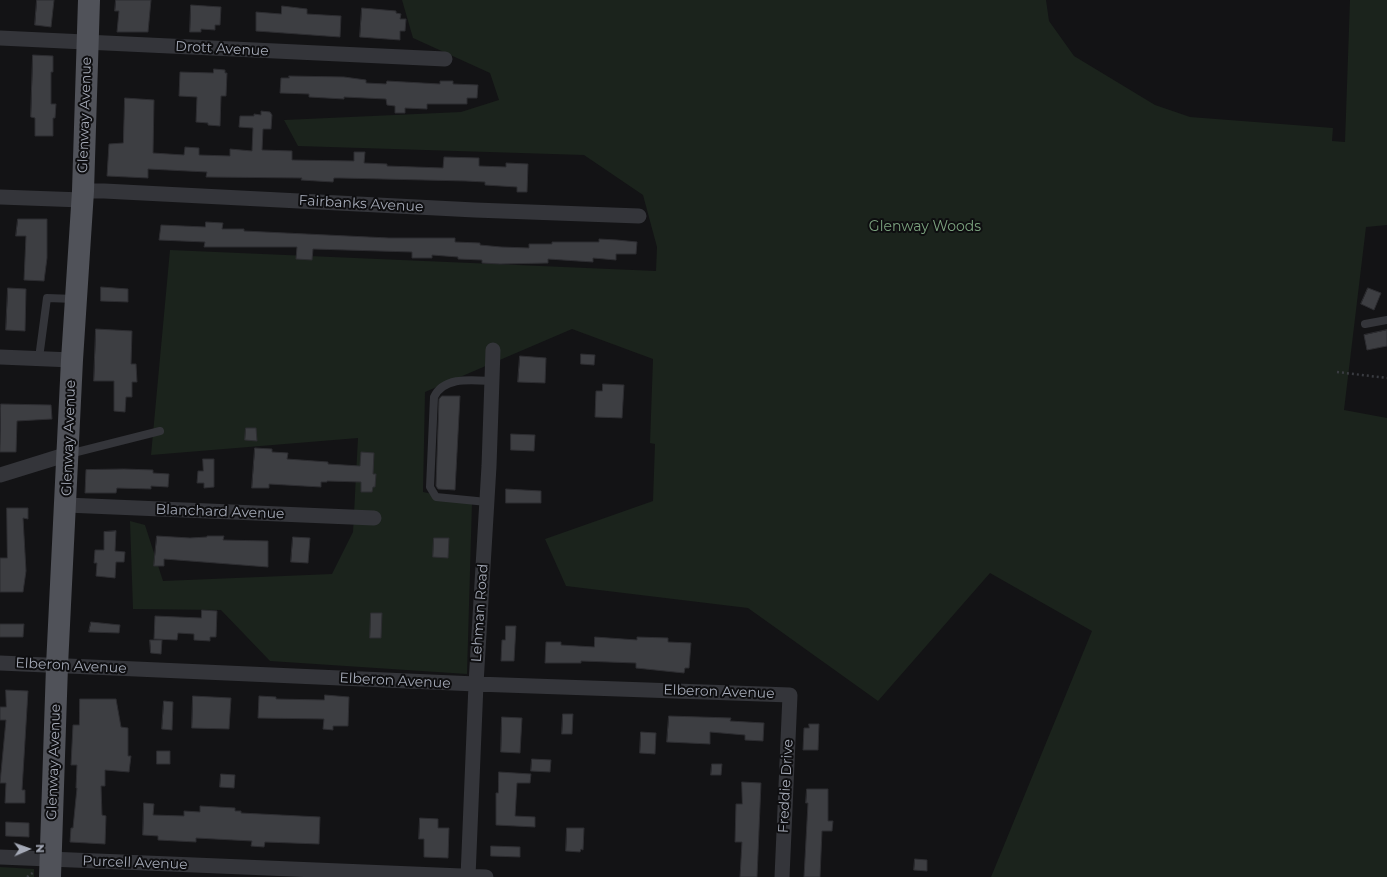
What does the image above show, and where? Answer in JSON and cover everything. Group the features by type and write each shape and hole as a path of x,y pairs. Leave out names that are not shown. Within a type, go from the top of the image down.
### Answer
{"main road":[{"name":"Glenway Avenue","path":"50,868 57,666 72,360 83,195 89,0"}],"street":[{"name":"Drott Avenue","path":"0,38 445,59"},
{"name":"Fairbanks Avenue","path":"0,197 83,195 104,190 475,210 639,216"},
{"name":"Lehman Road","path":"468,877 476,684 487,502 493,350"},
{"path":"0,357 72,360"},
{"path":"0,475 68,454"},
{"name":"Blanchard Avenue","path":"66,505 374,518"},
{"name":"Elberon Avenue","path":"0,663 476,684 790,695"},
{"name":"Freddie Drive","path":"782,877 790,695"},
{"name":"Purcell Avenue","path":"0,857 50,868 486,877"}],"lane":[{"path":"39,358 47,298 76,299"},
{"path":"1365,324 1387,320"},
{"path":"487,502 436,497 430,487 434,396 437,391 444,386 461,380 492,381"},
{"path":"68,454 160,431"}],"path":[{"path":"1337,372 1387,378"}],"green space":[{"name":"Glenway Woods","path":"402,0 1046,0 1049,21 1074,56 1155,105 1190,117 1333,128 1332,141 1345,142 1350,0 1387,0 1387,225 1366,227 1344,410 1387,418 1387,877 991,877 1092,631 990,573 878,701 748,608 566,586 545,539 653,501 655,444 650,443 653,359 572,329 425,392 423,492 472,502 467,674 270,661 221,610 133,609 130,521 145,525 163,581 332,574 353,532 358,438 151,455 170,250 656,271 657,247 643,195 584,155 298,146 284,120 461,112 499,100 490,73 413,38"},
{"path":"0,867 34,869 34,877 0,877"}],"building":[{"path":"37,0 54,0 51,27 35,25"},
{"path":"116,0 151,0 148,32 117,32 119,11 115,11"},
{"path":"191,5 221,7 220,25 215,25 215,30 201,29 201,32 190,32"},
{"path":"282,6 307,9 307,14 341,16 340,37 256,31 256,12 281,14"},
{"path":"362,8 396,11 396,13 401,14 400,19 406,19 405,31 400,31 400,40 360,37"},
{"path":"33,55 53,56 53,72 51,72 51,104 56,104 55,118 53,118 53,136 35,136 35,118 31,117"},
{"path":"214,69 225,70 225,73 227,73 226,96 221,96 220,126 196,122 197,97 179,96 180,72 213,73"},
{"path":"289,76 344,77 366,80 366,83 386,84 387,81 440,84 440,81 453,81 453,84 478,85 477,98 467,98 467,104 427,104 427,109 405,108 405,113 395,113 395,106 387,105 386,99 344,97 344,99 309,97 309,94 280,93 281,78 289,78"},
{"path":"125,98 154,100 153,153 184,155 185,147 199,148 199,155 230,156 230,149 252,151 253,128 239,127 240,116 254,116 254,114 261,115 261,111 270,112 272,115 271,129 263,129 262,150 292,151 292,160 354,161 354,152 365,152 364,163 387,164 387,166 443,168 444,157 479,158 479,166 506,167 506,163 528,164 527,192 517,192 517,187 485,185 485,182 466,181 334,178 333,182 301,180 302,178 206,177 207,172 148,169 148,178 107,176 109,144 123,143"},
{"path":"18,219 47,219 47,258 44,281 24,280 26,236 16,236"},
{"path":"206,222 223,223 222,229 244,229 244,231 389,238 455,238 455,242 480,243 480,245 501,247 529,248 529,244 552,244 552,242 599,242 599,239 637,242 636,254 616,254 616,260 593,258 593,262 548,259 548,263 500,264 482,263 482,260 458,259 458,257 432,255 432,258 412,258 412,252 313,249 312,260 296,259 297,247 204,247 205,242 159,240 161,225 205,227"},
{"path":"101,287 128,289 128,302 101,301"},
{"path":"8,288 26,289 25,331 6,330"},
{"path":"1368,288 1381,293 1374,310 1361,304"},
{"path":"96,329 132,331 131,364 136,364 137,382 132,382 132,397 126,397 125,412 114,411 114,381 94,381"},
{"path":"1387,330 1387,346 1367,350 1364,335"},
{"path":"581,354 595,355 594,365 581,364"},
{"path":"520,356 546,358 545,383 518,382"},
{"path":"603,384 624,385 622,418 595,417 596,391 602,391"},
{"path":"442,396 460,396 455,490 438,489 436,486 439,399"},
{"path":"1,404 51,405 52,419 17,421 16,452 0,452"},
{"path":"246,428 256,428 257,441 245,440"},
{"path":"511,434 535,435 534,451 511,450"},
{"path":"255,448 272,449 272,452 288,453 287,459 360,466 361,452 374,453 373,474 376,474 375,487 373,487 372,492 361,492 361,482 327,481 321,482 321,487 269,484 269,488 252,488"},
{"path":"203,459 214,459 214,487 204,488 204,483 197,483 198,471 203,471"},
{"path":"86,470 153,470 153,473 169,474 168,487 151,486 151,489 117,488 116,493 85,493"},
{"path":"506,489 541,491 541,503 506,503"},
{"path":"7,508 28,508 28,519 23,518 26,571 23,592 0,592 0,558 7,558"},
{"path":"116,531 115,551 125,552 124,562 116,562 115,578 96,576 97,563 94,563 95,550 104,550 104,532"},
{"path":"157,536 190,538 224,536 223,540 268,541 268,567 164,559 164,566 154,566"},
{"path":"293,537 310,538 308,563 291,562"},
{"path":"434,538 449,538 448,558 433,557"},
{"path":"202,610 217,611 216,637 210,637 210,641 194,640 194,634 178,633 177,640 154,639 155,616 201,618"},
{"path":"371,613 382,613 381,638 370,638"},
{"path":"91,622 120,625 119,633 89,632"},
{"path":"0,624 24,624 23,637 0,637"},
{"path":"506,626 516,626 514,661 501,661 502,640 505,640"},
{"path":"595,637 637,640 637,637 668,638 668,642 691,643 689,668 685,668 684,673 636,668 636,663 581,661 581,663 545,663 546,642 561,642 561,645 594,647"},
{"path":"150,640 162,640 161,654 151,653"},
{"path":"6,690 28,691 22,790 25,790 25,803 5,803 6,783 0,783 6,720 0,720 0,707 6,707"},
{"path":"325,695 349,697 348,726 333,726 333,730 323,729 324,719 258,718 259,696 276,697 276,699 324,700"},
{"path":"193,696 231,698 229,729 192,728"},
{"path":"80,699 116,699 121,727 128,728 128,756 131,756 129,772 105,770 105,786 101,786 102,815 106,816 105,844 70,842 77,788 77,765 71,765 73,725 79,725"},
{"path":"164,701 173,702 172,730 162,729"},
{"path":"563,714 573,714 572,734 562,734"},
{"path":"669,716 731,718 730,721 764,723 763,741 745,740 745,735 710,732 710,744 667,742"},
{"path":"502,717 522,718 520,753 501,752"},
{"path":"809,724 819,724 818,750 803,750 804,728 809,728"},
{"path":"641,732 656,733 655,754 640,753"},
{"path":"157,751 170,751 170,764 157,764"},
{"path":"532,759 551,760 550,772 531,771"},
{"path":"712,764 722,764 721,775 711,775"},
{"path":"499,772 531,774 530,783 517,783 515,816 535,817 535,827 496,825 496,793 498,793"},
{"path":"221,774 235,775 234,788 220,787"},
{"path":"742,782 761,783 757,877 740,877 742,842 735,842 736,804 742,804"},
{"path":"807,789 828,789 828,821 833,821 832,831 822,831 820,877 804,877 808,803 806,803"},
{"path":"144,803 154,804 153,815 184,816 184,811 200,812 200,806 235,808 235,811 241,811 241,813 320,817 319,844 265,842 264,847 251,846 252,841 196,838 196,842 158,840 158,836 143,835"},
{"path":"420,818 438,819 438,828 449,828 448,858 424,857 424,839 419,839"},
{"path":"6,822 29,823 29,837 6,836"},
{"path":"567,828 584,828 583,850 581,849 580,852 566,851"},
{"path":"491,846 520,847 520,857 491,856"},
{"path":"915,859 927,860 927,871 914,870"}]}
